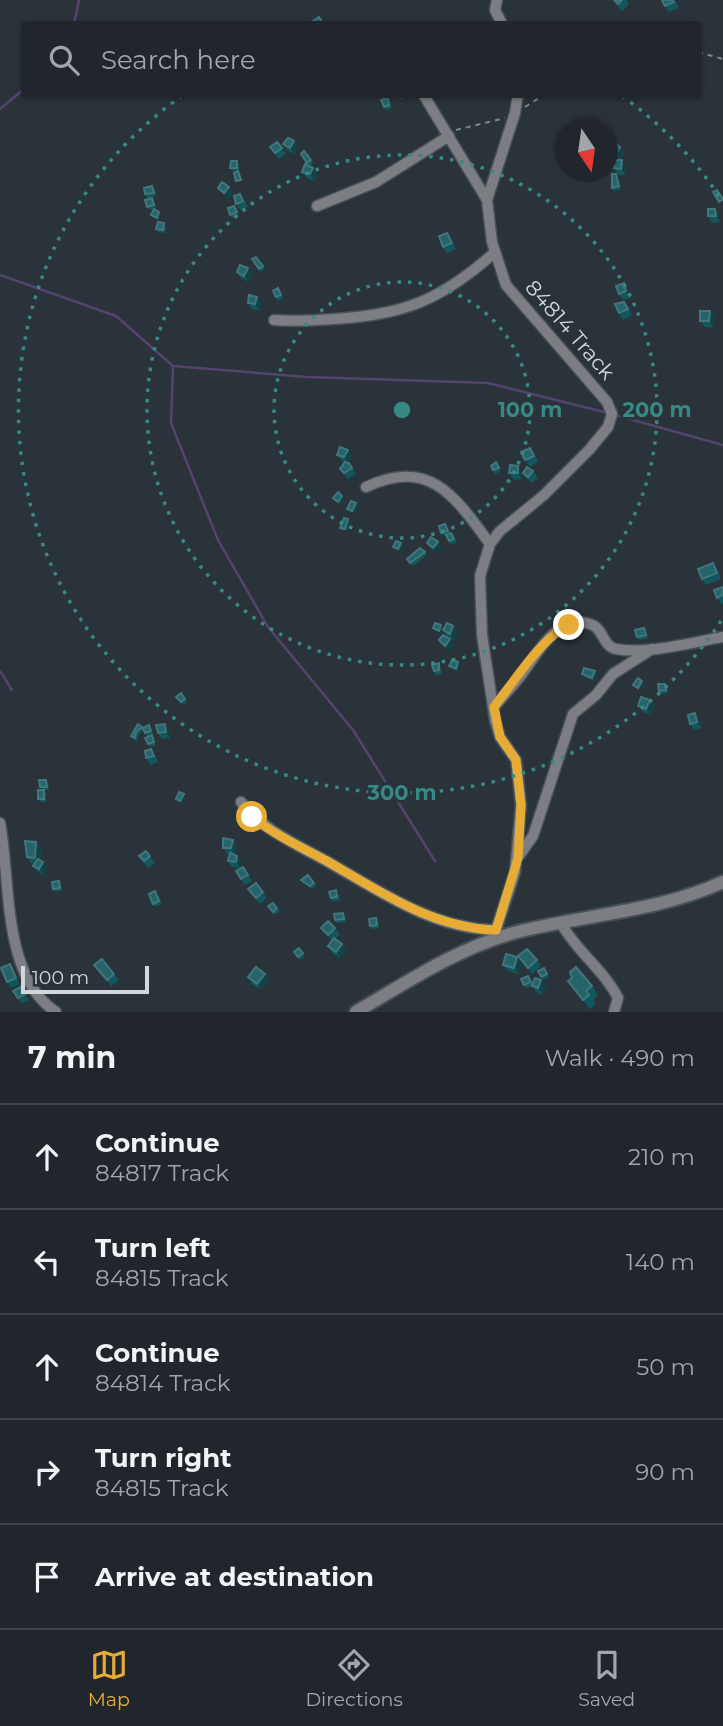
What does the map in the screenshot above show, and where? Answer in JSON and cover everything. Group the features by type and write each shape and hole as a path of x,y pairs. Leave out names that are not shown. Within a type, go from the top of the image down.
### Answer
{"street":[{"path":"497,0 495,9 501,21"},
{"name":"84814 Track","path":"425,98 487,200 494,253 506,285 607,402 612,414 608,426 589,450 490,544 480,576 494,707 500,737 516,760 521,805 518,858"},
{"path":"487,200 517,98"},
{"path":"317,206 376,182 447,134"},
{"path":"274,320 299,322 371,317 405,310 462,282 494,253"},
{"path":"366,487 382,479 411,475 424,477 452,496 469,514 490,544"},
{"path":"494,707 535,653 559,629 569,625 595,625 613,648 655,648 723,637"},
{"path":"494,934 518,858 533,836 573,714 596,695 613,674 655,648"},
{"path":"241,802 252,817 273,833 397,902 456,926 494,934"},
{"path":"0,822 10,916 20,958 40,999 56,1012"},
{"path":"356,1012 494,934 635,910 699,893 723,882"},
{"path":"561,923 613,988 618,998 614,1012"}],"path":[{"path":"702,53 723,59"},
{"path":"447,134 515,113 539,98"}],"building":[{"path":"662,0 673,0 674,2 665,6"},
{"path":"388,98 389,105 384,107 381,100"},
{"path":"288,138 294,141 290,148 283,144"},
{"path":"277,142 282,148 275,153 270,147"},
{"path":"304,151 311,160 307,163 301,154"},
{"path":"618,160 622,160 621,169 618,169"},
{"path":"231,161 237,161 237,168 230,168"},
{"path":"305,164 313,168 310,174 302,172"},
{"path":"238,171 241,180 236,181 234,173"},
{"path":"222,182 229,187 224,193 218,188"},
{"path":"612,182 618,182 619,186 612,188"},
{"path":"152,186 154,193 145,194 144,188"},
{"path":"717,190 723,199 719,202 713,192"},
{"path":"240,194 243,201 236,204 234,196"},
{"path":"152,198 154,205 147,207 145,200"},
{"path":"234,206 237,212 230,215 228,208"},
{"path":"154,209 159,212 157,218 151,215"},
{"path":"708,209 715,209 716,216 708,216"},
{"path":"158,222 164,223 163,230 156,229"},
{"path":"447,233 452,243 443,247 439,236"},
{"path":"256,257 263,266 259,269 252,259"},
{"path":"240,265 248,268 244,276 237,272"},
{"path":"624,283 626,291 619,294 616,286"},
{"path":"278,288 281,295 276,297 273,291"},
{"path":"249,295 257,297 255,304 248,303"},
{"path":"624,302 628,309 619,313 615,304"},
{"path":"700,311 710,311 709,321 700,321"},
{"path":"340,447 348,450 344,457 337,455"},
{"path":"530,448 534,456 525,460 521,452"},
{"path":"345,462 352,468 344,473 340,469"},
{"path":"496,462 499,468 493,470 491,466"},
{"path":"510,465 518,466 518,473 509,473"},
{"path":"527,467 533,471 528,477 523,473"},
{"path":"338,492 342,496 338,502 333,498"},
{"path":"351,501 356,503 352,511 347,509"},
{"path":"344,518 348,519 345,529 340,528"},
{"path":"445,524 448,531 441,533 439,526"},
{"path":"451,533 454,539 449,541 446,535"},
{"path":"431,537 438,542 433,548 427,543"},
{"path":"396,541 401,543 398,549 393,547"},
{"path":"420,548 425,552 410,563 407,559"},
{"path":"713,563 717,573 702,579 698,569"},
{"path":"723,587 723,594 717,598 714,590"},
{"path":"435,623 441,625 439,631 433,628"},
{"path":"447,623 453,626 450,634 443,630"},
{"path":"644,628 646,635 637,637 635,630"},
{"path":"443,635 450,639 445,646 439,640"},
{"path":"452,660 458,662 456,669 449,666"},
{"path":"439,663 439,670 434,671 432,665"},
{"path":"584,668 595,671 592,678 582,674"},
{"path":"638,678 642,681 638,688 633,685"},
{"path":"658,684 665,684 666,690 659,691"},
{"path":"181,693 185,699 181,702 176,697"},
{"path":"641,697 650,700 646,709 638,706"},
{"path":"695,713 697,722 690,724 688,715"},
{"path":"138,724 142,727 136,732 135,738 131,736"},
{"path":"165,724 166,732 158,733 156,725"},
{"path":"149,725 151,731 145,733 143,728"},
{"path":"152,735 154,742 148,744 145,738"},
{"path":"151,749 154,756 146,758 145,751"},
{"path":"39,780 46,780 47,787 40,787"},
{"path":"38,790 44,790 44,799 38,799"},
{"path":"179,792 184,794 180,801 176,799"},
{"path":"223,838 233,840 231,848 223,848"},
{"path":"25,841 36,842 35,858 27,857"},
{"path":"146,851 150,856 144,861 139,856"},
{"path":"230,853 237,856 236,862 228,861"},
{"path":"38,859 43,862 39,869 33,866"},
{"path":"243,867 248,875 241,879 236,871"},
{"path":"308,875 314,883 310,886 301,880"},
{"path":"59,881 60,888 53,889 52,882"},
{"path":"256,883 263,892 256,898 248,889"},
{"path":"336,890 337,897 331,898 329,892"},
{"path":"155,891 159,901 153,904 149,894"},
{"path":"273,903 277,908 273,912 268,906"},
{"path":"343,913 344,919 335,920 334,914"},
{"path":"376,918 377,925 370,926 369,919"},
{"path":"328,921 335,928 328,935 321,928"},
{"path":"334,938 342,944 336,952 328,946"},
{"path":"299,948 303,953 298,957 294,952"},
{"path":"527,949 537,960 528,968 518,956"},
{"path":"506,954 517,957 514,968 503,965"},
{"path":"102,959 114,974 107,980 94,965"},
{"path":"10,964 16,978 7,982 1,968"},
{"path":"256,967 265,974 257,984 248,977"},
{"path":"576,967 592,986 586,991 589,995 583,1000 568,981 572,978 570,972"},
{"path":"544,968 547,974 541,977 538,971"},
{"path":"528,976 531,982 524,985 521,979"},
{"path":"535,978 541,980 538,988 532,986"},
{"path":"20,987 25,994 18,998 13,991"}],"waterway":[{"path":"75,21 79,0"},
{"path":"0,109 21,92"},
{"path":"0,275 116,316 173,366 307,377 488,383 608,413"},
{"path":"173,367 171,423 218,540 268,627 353,730 435,861"},
{"path":"615,415 723,445"},
{"path":"0,671 12,690"}],"route":[{"path":"252,817 273,833 397,902 456,926 496,930 518,858 521,805 516,760 500,737 494,707 535,653 559,629 569,625"}]}
